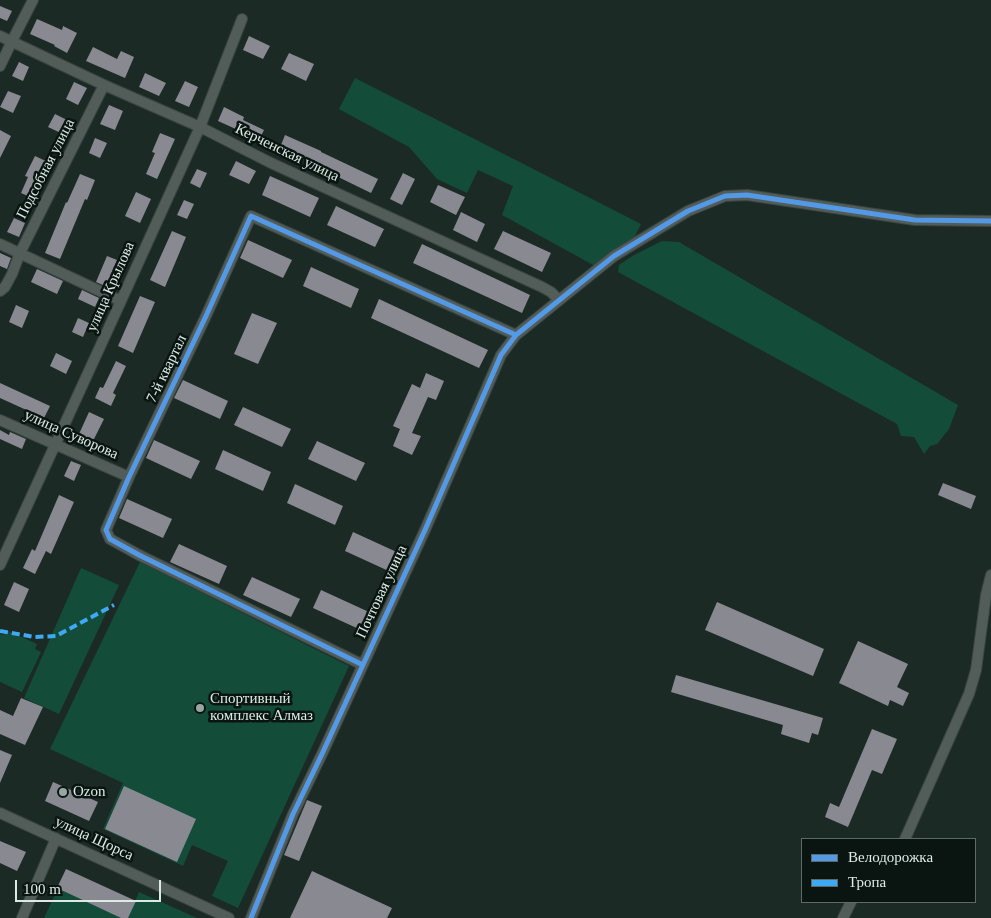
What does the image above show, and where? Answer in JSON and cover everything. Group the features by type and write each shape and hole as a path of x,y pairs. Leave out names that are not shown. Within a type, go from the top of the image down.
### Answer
{"street":[{"path":"0,66 33,0"},
{"name":"улица Крылова","path":"0,565 200,127 242,19"},
{"name":"Керченская улица","path":"0,36 104,85 200,127 271,164 542,287 559,300"},
{"name":"Подсобная улица","path":"0,291 5,287 12,274 20,253 104,85"},
{"name":"Почтовая улица","path":"251,918 293,814 425,530 501,355 516,335 614,256 688,212 725,196 747,195 915,220 991,221"},
{"name":"7-й квартал","path":"363,665 110,539 106,530 129,477 206,316 251,216 516,335"},
{"path":"0,244 121,301"},
{"name":"улица Суворова","path":"0,420 129,477"},
{"path":"905,838 969,694 976,670 986,595 991,575"},
{"name":"улица Щорса","path":"0,813 229,918"},
{"path":"22,918 56,838"},
{"path":"843,918 850,903"}],"green space":[{"path":"355,78 641,224 632,242 595,266 502,215 513,186 478,170 467,193 437,179 409,147 339,109"},
{"path":"662,241 679,242 958,405 949,429 937,444 930,446 924,454 914,437 901,436 897,424 618,272 619,265"},
{"name":"Спортивный комплекс Алмаз","path":"140,562 349,666 238,908 212,896 228,861 192,845 183,866 103,829 123,783 50,749"},
{"path":"81,568 119,585 59,714 24,698"},
{"path":"6,630 37,644 35,649 41,652 22,692 0,682 0,634 3,635"},
{"path":"58,888 121,918 44,918"},
{"path":"139,892 197,918 128,918"}],"building":[{"path":"0,6 12,11 7,21 0,18"},
{"path":"37,19 62,30 63,26 77,33 67,53 55,45 30,34"},
{"path":"249,36 270,46 263,59 243,50"},
{"path":"93,47 117,59 121,51 134,57 125,78 86,61"},
{"path":"289,53 314,64 306,81 281,69"},
{"path":"19,62 29,67 23,81 12,76"},
{"path":"145,73 166,83 159,96 139,87"},
{"path":"185,81 198,87 189,107 175,101"},
{"path":"74,82 87,88 78,105 66,99"},
{"path":"8,91 21,96 13,113 0,107"},
{"path":"109,105 123,111 115,130 100,124"},
{"path":"224,107 244,117 243,120 264,130 260,138 218,121"},
{"path":"55,114 71,122 65,135 48,127"},
{"path":"0,130 11,136 0,158"},
{"path":"160,133 175,139 157,179 146,174 155,153 152,152"},
{"path":"285,135 378,179 371,193 289,153 279,150"},
{"path":"95,138 107,143 100,158 89,153"},
{"path":"35,156 50,163 35,199 21,193 28,177 25,176"},
{"path":"236,161 256,171 249,184 229,175"},
{"path":"197,169 207,173 200,188 190,183"},
{"path":"403,173 415,179 402,205 390,199"},
{"path":"80,174 95,180 60,259 45,253"},
{"path":"270,176 319,198 310,217 262,195"},
{"path":"438,185 465,197 456,215 430,202"},
{"path":"136,192 151,199 140,223 125,216"},
{"path":"184,200 194,204 187,219 177,215"},
{"path":"336,206 384,229 375,247 327,225"},
{"path":"461,212 485,224 477,242 453,230"},
{"path":"14,218 25,223 19,237 7,232"},
{"path":"172,231 186,237 165,287 150,280"},
{"path":"503,231 551,253 542,272 494,249"},
{"path":"248,240 292,260 283,278 240,258"},
{"path":"422,244 530,295 522,313 413,263"},
{"path":"0,253 11,258 7,269 0,266"},
{"path":"107,256 117,260 105,286 96,282"},
{"path":"311,267 359,289 351,308 303,286"},
{"path":"37,269 63,281 57,294 31,282"},
{"path":"82,290 99,298 95,307 78,299"},
{"path":"140,296 155,302 133,353 118,346"},
{"path":"379,299 488,350 479,368 371,318"},
{"path":"16,305 29,311 22,328 9,322"},
{"path":"252,313 277,323 258,364 234,354"},
{"path":"78,318 89,323 83,337 72,332"},
{"path":"56,353 72,361 66,374 50,366"},
{"path":"116,361 126,366 113,393 116,395 111,406 95,398 100,387 103,388"},
{"path":"426,373 444,381 436,400 428,397 412,433 421,436 412,455 393,446 400,429 393,426 412,384 420,388"},
{"path":"183,380 228,401 220,419 174,398"},
{"path":"0,383 50,406 44,418 0,398"},
{"path":"243,407 291,429 282,447 234,425"},
{"path":"89,412 104,419 93,441 79,434"},
{"path":"0,430 9,435 10,432 26,439 22,449 0,439"},
{"path":"154,440 200,461 191,479 146,458"},
{"path":"317,441 365,463 356,481 308,459"},
{"path":"223,450 271,472 263,491 215,469"},
{"path":"71,461 81,465 74,481 64,476"},
{"path":"943,483 976,496 971,509 938,495"},
{"path":"295,484 343,506 335,525 287,503"},
{"path":"59,495 74,502 51,554 46,551 35,574 23,568 32,549 35,551"},
{"path":"127,499 172,519 163,538 119,518"},
{"path":"353,532 401,554 393,573 345,551"},
{"path":"179,544 227,566 219,584 170,562"},
{"path":"252,577 300,599 291,617 243,595"},
{"path":"14,582 29,589 19,612 4,605"},
{"path":"321,590 369,612 361,630 313,608"},
{"path":"717,602 824,649 813,676 705,630"},
{"path":"858,641 908,664 897,687 909,693 903,706 890,700 888,706 839,683"},
{"path":"676,675 823,718 818,735 812,733 809,743 781,734 783,725 671,692"},
{"path":"21,698 43,707 25,745 0,734 0,710 13,716"},
{"path":"872,729 897,739 882,774 872,770 848,827 825,817 830,803 839,807"},
{"path":"0,750 12,755 0,783"},
{"path":"53,782 98,802 89,821 45,801"},
{"path":"124,786 196,819 177,862 105,829"},
{"path":"307,800 322,806 299,861 284,855"},
{"path":"0,841 26,852 17,871 0,863"},
{"path":"66,869 136,901 128,918 121,918 57,888"},
{"path":"312,871 392,908 387,918 290,918"}],"marked path":[{"path":"0,631 35,637 56,636 114,605"}],"cycle path":[{"path":"251,918 293,814 425,530 501,355 516,335 614,256 688,211 725,196 747,195 915,220 991,221"},
{"path":"363,665 110,539 106,530 129,477 206,316 251,216 516,335"}],"place":[{"name":"Спортивный комплекс Алмаз","path":"200,708"},
{"name":"Ozon","path":"63,792"}]}
